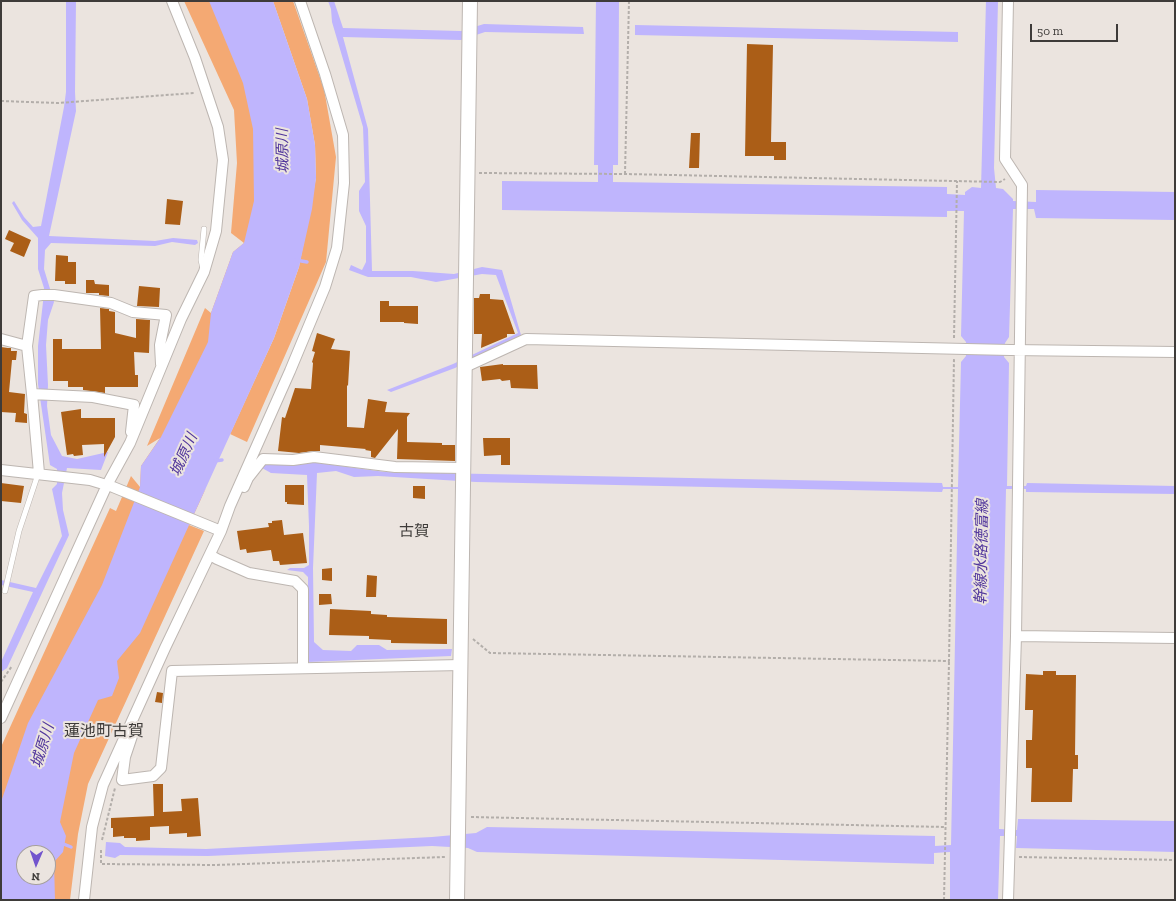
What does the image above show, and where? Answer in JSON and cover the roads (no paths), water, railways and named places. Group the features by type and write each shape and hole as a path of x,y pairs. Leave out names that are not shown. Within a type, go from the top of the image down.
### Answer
{"street":[{"path":"1,718 130,443 182,319 204,272 216,231 223,160 218,127 196,58 172,1"},
{"path":"84,900 92,827 103,785 165,648 210,555 218,530 290,371 322,294 337,248 344,183 343,134 325,74 300,1"},
{"path":"457,900 462,665 470,1"},
{"path":"1008,1 1005,159 1022,185 1014,350 1016,636 1008,900"},
{"path":"38,473 35,394 27,346 34,296 54,295 111,303 133,312 166,315 160,345 161,369"},
{"path":"1,339 27,346"},
{"path":"465,363 526,339 958,349 1175,352"},
{"path":"35,394 93,397 134,405 130,443"},
{"path":"230,506 238,498 248,478 263,459 293,460 314,457 464,476"},
{"path":"1,470 90,480 110,486 218,530"},
{"path":"210,555 249,573 295,581 302,589 303,668"},
{"path":"1016,636 1175,638"},
{"path":"132,720 132,736 124,757 122,780 153,776 161,768 172,671 462,665"}],"lane":[{"path":"204,229 201,260 204,272"},
{"path":"5,591 18,532 38,473"}],"water":[{"path":"66,1 76,1 76,111 49,236 155,241 173,238 197,240 198,243 195,245 172,242 155,246 51,243 45,250 44,269 54,302 48,320 46,345 48,385 47,406 51,435 62,456 77,459 108,452 101,470 67,468 62,493 63,510 69,535 7,668 1,672 1,662 33,592 1,585 1,580 36,588 62,536 52,489 57,484 57,469 50,465 38,384 38,346 44,288 38,269 38,238 22,220 12,203 14,201 24,217 33,227 41,226 66,92"},
{"name":"城原川","path":"209,1 273,1 307,99 315,145 316,178 312,209 299,267 274,338 140,633 117,661 119,678 112,696 98,700 74,753 60,822 66,836 63,852 56,860 56,845 16,845 16,885 55,885 55,900 1,900 1,802 28,723 102,585 140,487 141,466 161,437 208,342 211,313 233,252 244,243 254,201 253,129 243,83"},
{"path":"328,1 334,1 343,28 461,31 484,24 583,27 584,34 485,32 461,40 343,37 368,129 372,271 413,271 454,274 482,267 502,270 521,335 455,368 391,392 387,390 453,364 518,333 496,275 482,274 436,282 411,277 368,277 349,270 351,265 362,270 366,262 366,226 359,211 359,191 365,182 363,127 332,22 331,9"},
{"name":"幹線水路徳富線","path":"596,1 619,1 618,165 613,165 613,182 947,187 947,194 965,195 965,192 972,187 981,188 986,1 998,1 994,168 996,188 1003,189 1013,199 1013,201 1036,202 1036,190 1175,192 1175,220 1036,218 1034,209 1013,209 1009,337 1005,343 1004,357 1009,363 1007,486 1026,486 1027,483 1175,486 1175,494 1026,492 1026,489 1006,489 999,829 1017,830 1018,819 1175,821 1175,852 1016,848 1017,836 1000,836 998,900 950,900 950,852 934,853 934,864 477,852 468,848 432,846 208,856 120,855 115,858 105,856 106,842 120,843 125,847 206,849 432,837 476,833 487,827 935,836 935,846 951,845 958,489 943,489 942,492 476,482 378,476 354,477 336,471 317,473 313,568 314,642 323,650 351,651 357,645 379,645 387,650 452,649 451,656 308,662 308,577 303,572 287,570 290,568 304,568 309,565 307,475 271,473 262,468 267,462 312,462 385,472 942,483 943,487 958,487 961,362 966,356 966,342 961,336 964,211 947,211 947,217 502,210 502,181 598,182 598,165 594,165"},
{"path":"635,25 958,32 958,42 635,35"}],"waterway":[{"path":"296,260 307,262"},
{"path":"214,461 222,460"},
{"path":"61,843 71,847"}],"district":[{"name":"古賀","path":"414,532"},
{"name":"蓮池町古賀","path":"104,731"}]}
